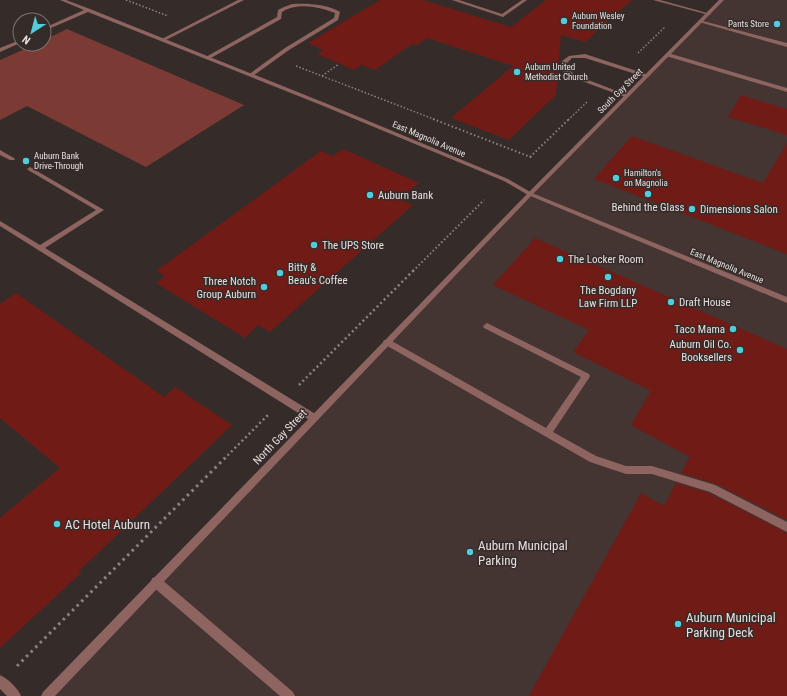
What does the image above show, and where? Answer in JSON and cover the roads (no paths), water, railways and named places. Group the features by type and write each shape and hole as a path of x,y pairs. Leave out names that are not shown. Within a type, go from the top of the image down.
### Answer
{"street":[{"name":"East Magnolia Avenue","path":"62,0 251,75 506,180 530,194 787,300"},
{"path":"162,40 242,0"},
{"path":"207,58 279,18 280,11 283,6 289,2 297,0 312,3 338,12 336,19 251,75"},
{"path":"454,0 503,16 525,0"},
{"path":"467,4 473,0"},
{"path":"655,0 709,14"},
{"name":"South Gay Street","path":"530,194 722,0"},
{"path":"52,26 88,10"},
{"path":"701,22 787,45"},
{"path":"0,50 12,45"},
{"path":"668,55 787,90"},
{"path":"628,96 573,76 565,70 564,62 571,57 585,56 647,76"},
{"path":"0,152 12,158"},
{"path":"30,169 101,210 40,248"},
{"name":"North Gay Street","path":"47,696 530,194"},
{"path":"0,222 314,418"},
{"path":"487,326 586,376 548,433"},
{"path":"387,342 600,461 626,470 652,470 712,488 787,527"},
{"path":"156,582 290,696"},
{"path":"1,682 16,696"}],"place":[{"name":"Auburn Wesley Foundation","path":"564,21"},
{"name":"Pants Store","path":"777,24"},
{"name":"Auburn United Methodist Church","path":"517,72"},
{"name":"Auburn Bank Drive-Through","path":"26,161"},
{"name":"Hamilton's on Magnolia","path":"616,178"},
{"name":"Behind the Glass","path":"648,194"},
{"name":"Auburn Bank","path":"370,195"},
{"name":"Dimensions Salon","path":"692,209"},
{"name":"The UPS Store","path":"314,245"},
{"name":"The Locker Room","path":"560,259"},
{"name":"Bitty & Beau's Coffee","path":"280,273"},
{"name":"The Bogdany Law Firm LLP","path":"608,277"},
{"name":"Three Notch Group Auburn","path":"264,287"},
{"name":"Draft House","path":"671,302"},
{"name":"Taco Mama","path":"733,329"},
{"name":"Auburn Oil Co. Booksellers","path":"740,350"},
{"name":"AC Hotel Auburn","path":"57,524"},
{"name":"Auburn Municipal Parking","path":"470,552"},
{"name":"Auburn Municipal Parking Deck","path":"678,624"}]}
